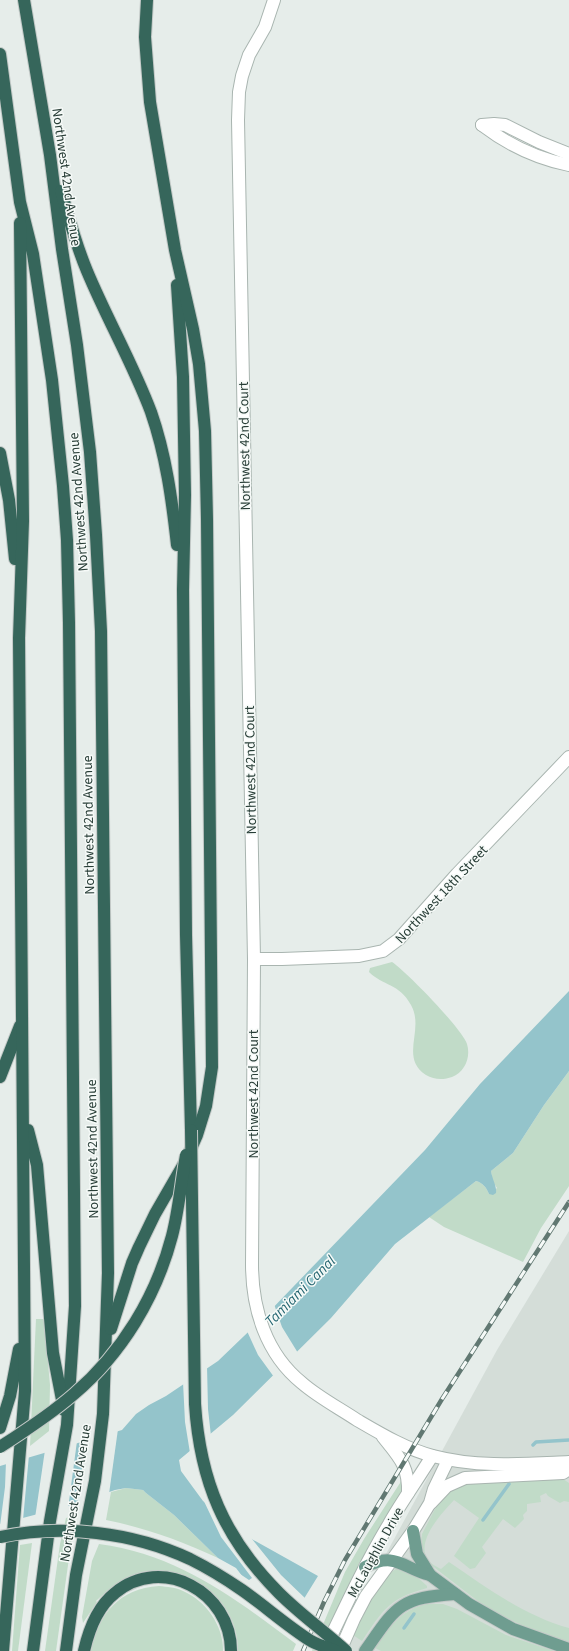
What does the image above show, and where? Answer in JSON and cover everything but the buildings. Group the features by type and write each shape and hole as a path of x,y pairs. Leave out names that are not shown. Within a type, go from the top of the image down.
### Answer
{"highway":[{"name":"Northwest 42nd Avenue","path":"24,0 50,156 62,249 78,345 87,421 99,584 105,866 108,1273 107,1342 103,1414 95,1481 76,1575 66,1651"},
{"path":"107,1342 136,1252 155,1214 185,1162 197,1135 206,1106 212,1067 205,431 195,340 175,250 148,80 145,37 147,0"},
{"name":"Northwest 42nd Avenue","path":"0,54 20,202 33,254 52,380 67,540 69,623 76,1278 73,1354 67,1425 50,1521 33,1651"},
{"path":"50,156 82,259 145,397 156,428 169,481 183,590"},
{"path":"3,1651 25,1391 19,638 23,521 20,202"},
{"path":"175,250 183,377 185,495 183,590 188,1029 195,1404 198,1438 204,1469 220,1511 230,1531 279,1593 346,1651"},
{"path":"0,453 12,522 19,638"},
{"path":"0,1077 22,1020"},
{"path":"23,1111 37,1165 53,1353 67,1425"},
{"path":"0,1447 36,1423 74,1394 103,1366 130,1331 153,1290 169,1247 177,1214 191,1130"},
{"path":"0,1428 10,1396 24,1327"},
{"path":"0,1537 32,1532 78,1531 124,1538 160,1548 190,1559 210,1570 251,1596 312,1641 336,1651"},
{"path":"84,1651 94,1620 108,1599 121,1588 134,1582 155,1578 170,1579 188,1583 199,1589 221,1613 231,1642 231,1651"}],"main road":[{"path":"413,1531 417,1554 430,1575"},
{"path":"365,1567 378,1561 392,1560 430,1575 483,1613 513,1629 569,1649"},
{"path":"365,1651 391,1615 404,1604 424,1597 455,1594"}],"street":[{"name":"Northwest 42nd Court","path":"274,0 265,27 249,55 242,76 238,120 254,959 252,1264 257,1313 272,1348 285,1367 298,1379 312,1391 380,1433 413,1449 448,1460 495,1465 569,1462"},
{"path":"569,154 539,142 506,125 482,125 502,139 524,150 542,158 569,166"},
{"name":"Northwest 18th Street","path":"254,959 346,956 372,954 383,951 392,945 408,929 457,874 569,757"},
{"path":"380,1433 403,1463 408,1475 408,1494"},
{"name":"McLaughlin Drive","path":"325,1651 365,1567 389,1523 432,1456"},
{"name":"McLaughlin Drive","path":"340,1651 360,1606 378,1578 413,1531 430,1503 434,1489 448,1460"},
{"path":"430,1503 447,1486 465,1478 563,1473 569,1469"}],"shaded area":[{"path":"569,1231 569,1651 344,1651 362,1598 497,1350"}],"green space":[{"path":"392,962 433,1001 463,1037 467,1044 468,1054 464,1068 457,1075 446,1079 436,1079 429,1077 418,1068 414,1060 413,1052 415,1014 411,1005 396,989 374,977 369,972 370,968"},
{"path":"569,1071 569,1186 541,1228 523,1262 444,1227 429,1217 476,1181 481,1183 487,1189 489,1194 497,1188 492,1180 491,1171 513,1153 544,1105"},
{"path":"36,1319 44,1319 50,1385 49,1431 30,1446"},
{"path":"403,1475 403,1490 320,1651 312,1651 345,1572 400,1483"},
{"path":"563,1479 569,1483 569,1502 564,1501 560,1503 548,1496 546,1493 540,1496 541,1502 527,1504 527,1511 523,1515 524,1519 515,1528 503,1519 482,1547 486,1553 475,1568 470,1569 454,1556 479,1518 454,1500 437,1520 427,1536 425,1552 428,1560 441,1569 449,1562 522,1609 553,1623 569,1628 569,1643 531,1630 479,1602 426,1561 421,1547 422,1534 435,1509 449,1491 461,1484"},
{"path":"126,1488 143,1490 174,1515 218,1558 163,1536 106,1520 111,1492"},
{"path":"75,1515 56,1651 45,1651 60,1544 66,1518"},
{"path":"32,1543 18,1651 12,1651 20,1545"},
{"path":"99,1544 128,1550 155,1558 204,1580 250,1610 296,1644 293,1651 238,1651 236,1633 230,1617 221,1602 209,1589 178,1573 160,1571 142,1572 129,1577 106,1592 96,1601 97,1602 83,1623 82,1617 92,1561"},
{"path":"397,1568 415,1575 427,1586 427,1588 404,1596 395,1601 382,1613 362,1641 353,1635 361,1617 376,1589 389,1574"},
{"path":"159,1586 171,1587 180,1590 191,1595 206,1607 217,1623 223,1651 91,1651 99,1625 113,1605 133,1592"},
{"path":"427,1604 443,1604 457,1609 506,1635 554,1651 381,1651 375,1648 396,1620 410,1610"}],"water":[{"name":"Tamiami Canal","path":"569,991 569,1071 544,1105 513,1153 491,1171 496,1193 493,1195 489,1194 487,1189 481,1183 476,1181 395,1244 331,1318 233,1415 179,1460 181,1471 203,1501 248,1537 318,1576 284,1631 236,1568 218,1558 174,1515 143,1490 126,1488 115,1490 72,1505 0,1524 0,1466 122,1430 136,1414 218,1361 267,1314 425,1150 480,1084"}],"pier":[{"path":"274,1304 282,1327 298,1353 274,1377 258,1355 247,1331"},
{"path":"207,1366 208,1409 211,1436 190,1453 185,1422 183,1382"},
{"path":"118,1429 109,1494 77,1506 86,1438"},
{"path":"77,1441 68,1509 35,1518 45,1450"},
{"path":"29,1455 23,1520 31,1519 0,1526 5,1487 6,1462"},
{"path":"201,1495 205,1500 248,1534 281,1575 306,1599 285,1632 264,1619 251,1591 237,1572 249,1580 252,1578 221,1537"}],"waterway":[{"path":"533,1445 536,1442 569,1440"},
{"path":"483,1520 509,1484"},
{"path":"404,1628 414,1614"}],"railway":[{"path":"303,1651 324,1602 345,1560 442,1399 569,1202"}]}
